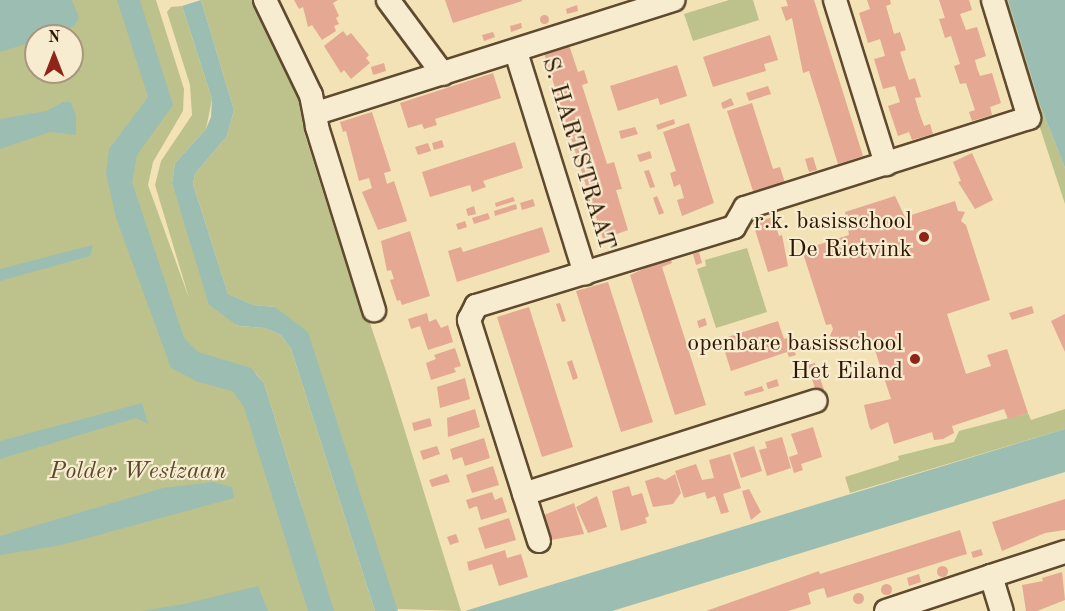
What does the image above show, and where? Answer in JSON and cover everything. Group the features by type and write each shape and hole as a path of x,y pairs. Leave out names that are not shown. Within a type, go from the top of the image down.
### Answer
{"street":[{"path":"265,0 302,70 317,113 316,127 374,310"},
{"path":"388,0 443,74"},
{"path":"317,113 516,52 648,4 674,0"},
{"path":"835,0 886,164"},
{"path":"539,541 469,320 476,306 734,227 745,208 1029,118 993,0"},
{"name":"S. HARTSTRAAT","path":"516,52 585,273"},
{"path":"524,494 816,401"},
{"path":"886,611 1065,552"},
{"path":"992,576 1002,611"}],"green space":[{"name":"Polder Westzaan","path":"0,0 156,0 184,89 183,111 153,162 148,185 189,298 155,185 161,161 192,115 190,85 167,12 171,7 182,6 212,99 206,129 175,163 172,183 184,220 237,326 265,328 281,335 291,349 375,611 0,611","holes":["255,372 264,383 304,513"]},
{"path":"201,0 254,0 291,70 307,128 304,132 362,315 367,314 389,380 461,611 396,609 347,455 275,307 254,305 228,294 193,184 195,174 227,136 234,110"},
{"path":"729,0 753,0 759,20 693,41 684,14"},
{"path":"998,0 1008,0 1040,105 1065,168 1065,204"},
{"path":"747,248 767,312 716,328 697,269 706,266 705,260"},
{"path":"1065,409 1065,429 850,493 845,477 899,460 898,456 954,442 959,431 1028,413 1031,420"}],"water":[{"path":"0,0 72,0 79,18 75,24 24,24 24,45 0,52"},
{"path":"117,0 140,0 173,105 137,155 132,182 184,338 198,352 251,368 264,383 334,611 308,611 244,407 232,391 198,382 171,368 116,218 106,173 109,149 148,97"},
{"path":"201,0 234,110 227,136 195,174 193,184 228,294 254,305 275,307 308,332 398,611 375,611 291,349 281,335 265,328 238,326 209,305 172,183 175,163 206,129 211,117 212,99 182,6"},
{"path":"1008,0 1065,0 1065,168 1040,105"},
{"path":"63,102 71,102 76,116 76,135 50,132 0,149 0,119 46,111"},
{"path":"93,245 90,256 0,281 0,269"},
{"path":"142,403 148,424 136,418 0,459 0,441"},
{"path":"1065,429 1065,472 655,598 612,611 465,611"},
{"path":"213,482 232,487 234,498 62,545 0,555 0,536 163,488"},
{"path":"258,586 268,611 142,611 184,604"}],"building":[{"path":"294,0 338,0 333,3 339,16 336,18 339,24 334,26 336,31 322,40 312,25 308,27 303,7 299,9"},
{"path":"445,0 522,0 522,1 453,23"},
{"path":"786,0 814,0 863,156 838,164 809,71 803,73 792,18 786,21 781,7 788,6"},
{"path":"867,0 890,0 891,4 886,6 894,34 900,32 906,50 900,52 909,80 915,78 921,97 915,98 919,112 924,126 930,124 933,134 912,140 909,132 898,136 888,106 900,102 895,86 883,89 874,59 885,56 880,39 868,43 859,13 870,9"},
{"path":"939,0 969,0 972,10 960,14 966,30 977,27 986,56 975,60 980,76 992,73 1001,103 990,107 992,115 972,121 969,112 975,110 966,83 960,84 954,66 960,64 951,36 945,38 939,19 945,18"},
{"path":"577,5 578,11 567,14 566,9"},
{"path":"544,14 549,19 544,24 539,19"},
{"path":"521,23 522,28 511,32 510,26"},
{"path":"343,31 347,36 351,33 369,55 366,58 370,63 351,79 344,70 341,73 324,46"},
{"path":"493,32 495,37 484,41 482,35"},
{"path":"770,35 778,60 764,64 766,71 713,87 703,57"},
{"path":"569,45 578,72 584,70 588,83 582,85 607,164 614,162 622,189 616,190 628,230 603,239 544,53"},
{"path":"384,63 386,71 373,75 371,67"},
{"path":"677,65 687,96 660,105 658,98 618,111 610,86"},
{"path":"493,73 501,98 435,119 437,125 424,129 422,124 408,128 400,103"},
{"path":"768,86 771,94 749,101 746,93"},
{"path":"731,98 734,105 723,109 721,103"},
{"path":"752,103 773,169 780,167 785,183 753,191 727,111"},
{"path":"372,112 391,171 384,173 387,184 394,181 407,221 378,230 362,192 372,188 369,178 359,181 346,131 343,132 340,122"},
{"path":"674,119 675,124 658,130 656,125"},
{"path":"689,123 714,203 682,216 677,200 684,198 680,184 674,187 670,173 676,171 663,132"},
{"path":"635,127 638,134 621,139 619,131"},
{"path":"442,140 444,147 434,150 432,143"},
{"path":"515,142 523,168 483,181 486,187 472,192 470,185 430,197 422,172"},
{"path":"428,143 431,151 418,155 415,147"},
{"path":"650,151 652,158 640,162 637,155"},
{"path":"972,153 993,200 975,209 958,182 961,181 953,162"},
{"path":"813,157 817,170 809,172 805,159"},
{"path":"649,170 655,187 650,188 644,171"},
{"path":"657,196 664,213 659,215 653,198"},
{"path":"895,196 905,217 955,201 958,211 965,212 961,221 966,225 990,300 947,314 966,374 991,366 987,355 1007,349 1028,413 1008,419 1004,409 952,426 954,433 943,439 934,440 932,432 894,444 888,422 871,430 864,405 891,399 871,338 839,348 836,339 830,336 833,329 831,324 826,325 802,250 849,235 845,212"},
{"path":"513,197 515,201 496,207 495,203"},
{"path":"533,199 535,206 522,210 520,203"},
{"path":"516,204 517,209 495,216 494,211"},
{"path":"474,206 476,214 468,216 466,209"},
{"path":"488,213 490,219 474,224 472,218"},
{"path":"773,217 779,236 782,235 788,266 768,272 753,223"},
{"path":"465,221 467,227 458,230 456,224"},
{"path":"542,227 550,252 457,282 448,251 461,247 463,252"},
{"path":"410,231 430,296 402,305 400,300 397,301 390,280 394,279 391,270 387,271 381,241"},
{"path":"699,252 702,263 696,265 693,254"},
{"path":"670,257 672,263 662,267 706,405 675,415 630,275"},
{"path":"608,282 653,422 621,432 576,291"},
{"path":"560,303 566,321 562,322 556,304"},
{"path":"1032,306 1034,313 1012,320 1009,313"},
{"path":"529,307 573,447 542,457 497,317"},
{"path":"427,313 429,322 436,319 441,328 448,325 453,342 428,350 420,326 411,329 408,319"},
{"path":"1065,314 1065,352 1051,321"},
{"path":"705,318 707,325 699,328 697,321"},
{"path":"778,321 784,339 790,337 796,355 789,357 787,352 731,371 721,339"},
{"path":"455,348 461,366 454,368 456,372 431,380 426,363 436,359 434,355"},
{"path":"572,360 578,378 573,380 567,362"},
{"path":"815,363 824,390 816,392 808,365"},
{"path":"465,378 470,399 440,408 437,387"},
{"path":"777,379 779,386 768,389 766,383"},
{"path":"762,386 764,391 745,396 744,392"},
{"path":"475,409 480,427 448,437 447,418"},
{"path":"430,418 432,426 414,431 412,423"},
{"path":"813,427 822,457 801,464 803,470 794,473 789,457 798,454 791,434"},
{"path":"782,437 791,468 767,476 759,450 767,448 765,442"},
{"path":"484,438 490,458 465,466 462,457 453,460 450,449"},
{"path":"437,446 440,454 423,460 420,451"},
{"path":"754,446 762,471 741,478 733,453"},
{"path":"730,454 741,488 723,494 729,512 721,514 715,496 707,499 705,492 684,498 675,471 696,464 702,480 714,478 709,460"},
{"path":"493,466 499,485 472,493 466,475"},
{"path":"447,474 450,482 432,487 429,480"},
{"path":"675,474 681,493 673,504 653,507 645,481 658,477 665,480"},
{"path":"629,486 632,496 642,493 649,516 645,518 647,523 621,531 612,491"},
{"path":"749,489 761,512 751,520 742,491"},
{"path":"492,492 495,500 502,497 507,512 481,520 477,506 469,509 466,500"},
{"path":"597,496 607,527 588,533 576,507"},
{"path":"1065,499 1065,530 1045,533 1002,551 992,522"},
{"path":"574,503 584,534 551,540 544,515"},
{"path":"509,518 516,540 485,549 478,528"},
{"path":"960,530 967,554 827,598 824,588 816,590 808,593 811,604 788,611 706,611 819,571 820,574"},
{"path":"456,534 459,542 450,545 447,537"},
{"path":"981,549 983,555 973,558 971,552"},
{"path":"505,550 507,558 521,554 528,577 499,586 492,564 469,571 467,562"},
{"path":"942,565 948,571 942,577 936,571"},
{"path":"1062,572 1065,600 1037,611 1026,611 1022,585 1043,581 1042,578"},
{"path":"919,574 921,582 909,586 907,578"},
{"path":"886,583 892,589 886,595 880,589"},
{"path":"858,592 864,598 858,604 852,598"}],"place":[{"name":"r.k. basisschool De Rietvink","path":"924,237"},
{"name":"openbare basisschool Het Eiland","path":"915,359"}]}
